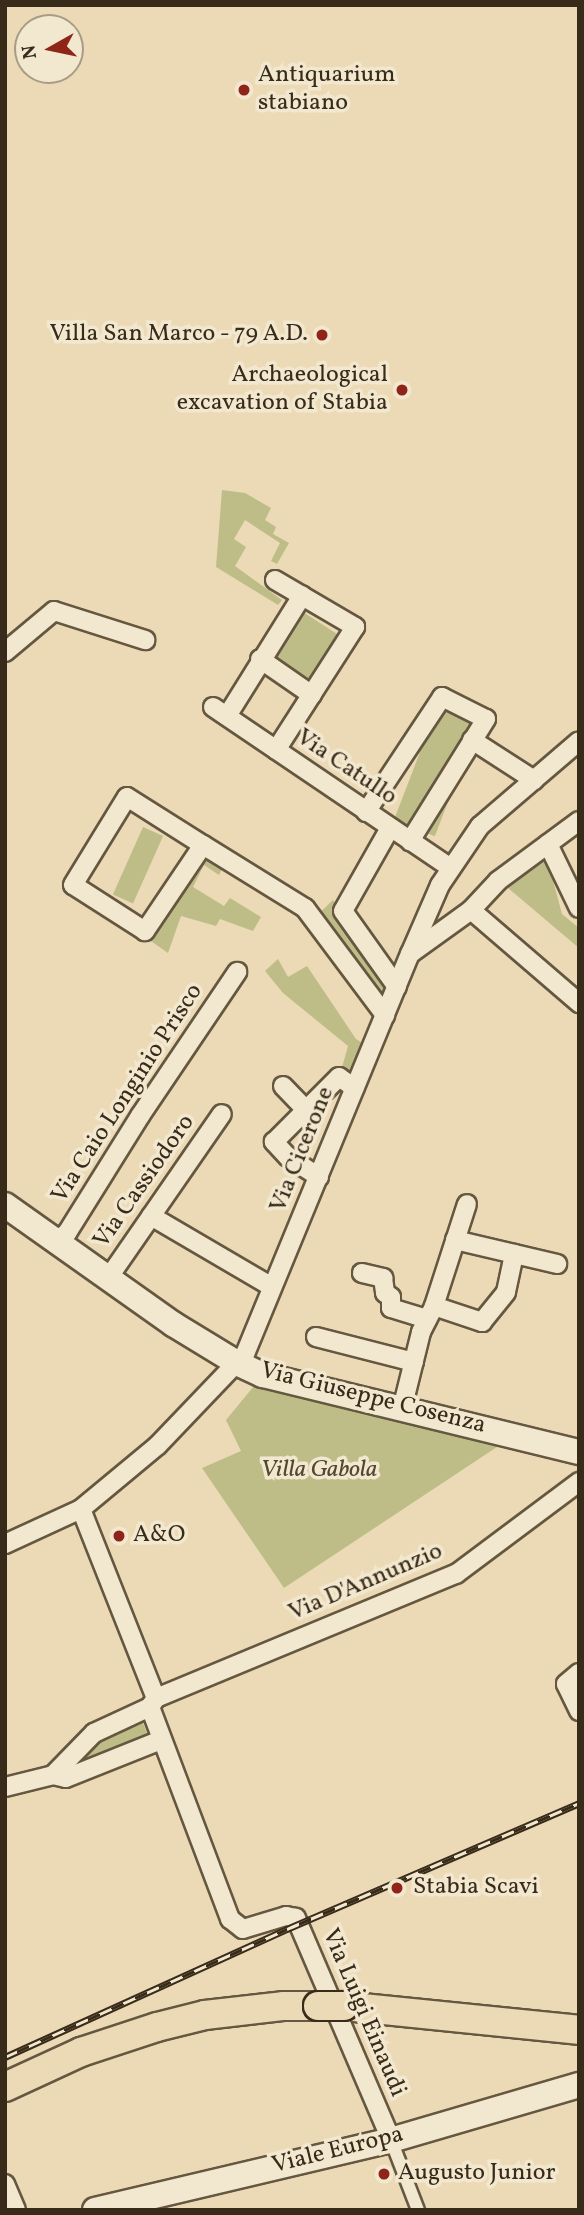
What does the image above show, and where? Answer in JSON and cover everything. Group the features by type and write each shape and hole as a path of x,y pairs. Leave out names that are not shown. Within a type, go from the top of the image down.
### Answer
{"highway":[{"path":"5,2087 81,2052 157,2027 205,2015 284,2006 331,2006 579,2031"}],"main road":[{"name":"Via Giuseppe Cosenza","path":"5,1205 173,1324 237,1363 263,1375 579,1452"},
{"name":"Viale Europa","path":"111,2207 391,2140 579,2085"}],"street":[{"path":"275,580 355,627 276,750"},
{"path":"302,596 260,659 312,695"},
{"path":"5,652 54,611 145,640"},
{"name":"Via Catullo","path":"260,659 220,712 451,869"},
{"path":"366,811 442,697 486,719 410,842"},
{"path":"472,740 534,779"},
{"name":"Via Cicerone","path":"5,1544 82,1509 158,1445 245,1354 440,885 480,826 579,741"},
{"path":"203,845 145,931 72,885 127,797 305,908 386,1015"},
{"path":"410,954 471,910 498,881 579,821"},
{"path":"390,828 343,911 397,987"},
{"path":"548,844 579,908"},
{"path":"471,910 579,1003"},
{"name":"Via Caio Longinio Prisco","path":"57,1240 68,1233 141,1116 237,972"},
{"path":"319,1177 288,1157 274,1142 339,1077 355,1088"},
{"path":"283,1086 306,1110"},
{"name":"Via Cassiodoro","path":"109,1277 222,1114"},
{"path":"402,1409 414,1362 467,1204"},
{"path":"151,1216 272,1287"},
{"path":"455,1240 557,1264"},
{"path":"362,1273 383,1278 385,1293 391,1297 391,1308 431,1312 482,1322 506,1292 514,1254"},
{"path":"316,1337 414,1362"},
{"name":"Via D'Annunzio","path":"53,1775 94,1733 153,1702 456,1574 579,1482"},
{"path":"5,1787 53,1775 66,1778 161,1740 153,1702 82,1509"},
{"path":"579,1673 566,1684 579,1711"},
{"name":"Via Luigi Einaudi","path":"161,1740 230,1919 243,1929 286,1916 296,1918 391,2140"},
{"path":"391,2140 418,2210"},
{"path":"5,2184 16,2210"}],"green space":[{"path":"222,490 245,493 271,508 265,520 276,527 273,534 289,543 277,564 271,561 280,543 245,520 234,539 246,547 235,566 282,600 278,605 216,567"},
{"path":"300,610 338,635 307,682 269,658"},
{"path":"440,700 481,716 435,836 394,820"},
{"path":"143,827 163,836 133,904 113,895"},
{"path":"544,847 562,914 579,928 579,948 508,888"},
{"path":"202,853 224,865 219,875 204,865 193,887 224,906 230,898 261,917 253,931 220,919 216,926 181,916 168,953 148,939"},
{"path":"333,900 395,987 384,1013 313,919"},
{"path":"278,959 288,977 307,966 356,1039 369,1047 354,1081 341,1071 348,1046 283,993 265,971"},
{"name":"Villa Gabola","path":"263,1375 509,1439 284,1588 202,1468 241,1451 226,1420"},
{"path":"141,1718 149,1738 66,1773 64,1767 81,1759 96,1740"}],"railway":[{"path":"5,2057 287,1929 579,1803"}],"place":[{"name":"Antiquarium stabiano","path":"244,90"},
{"name":"Villa San Marco - 79 A.D.","path":"322,335"},
{"name":"Archaeological excavation of Stabia","path":"402,390"},
{"name":"A&O","path":"119,1536"},
{"name":"Stabia Scavi","path":"397,1888"},
{"name":"Augusto Junior","path":"384,2174"}]}
